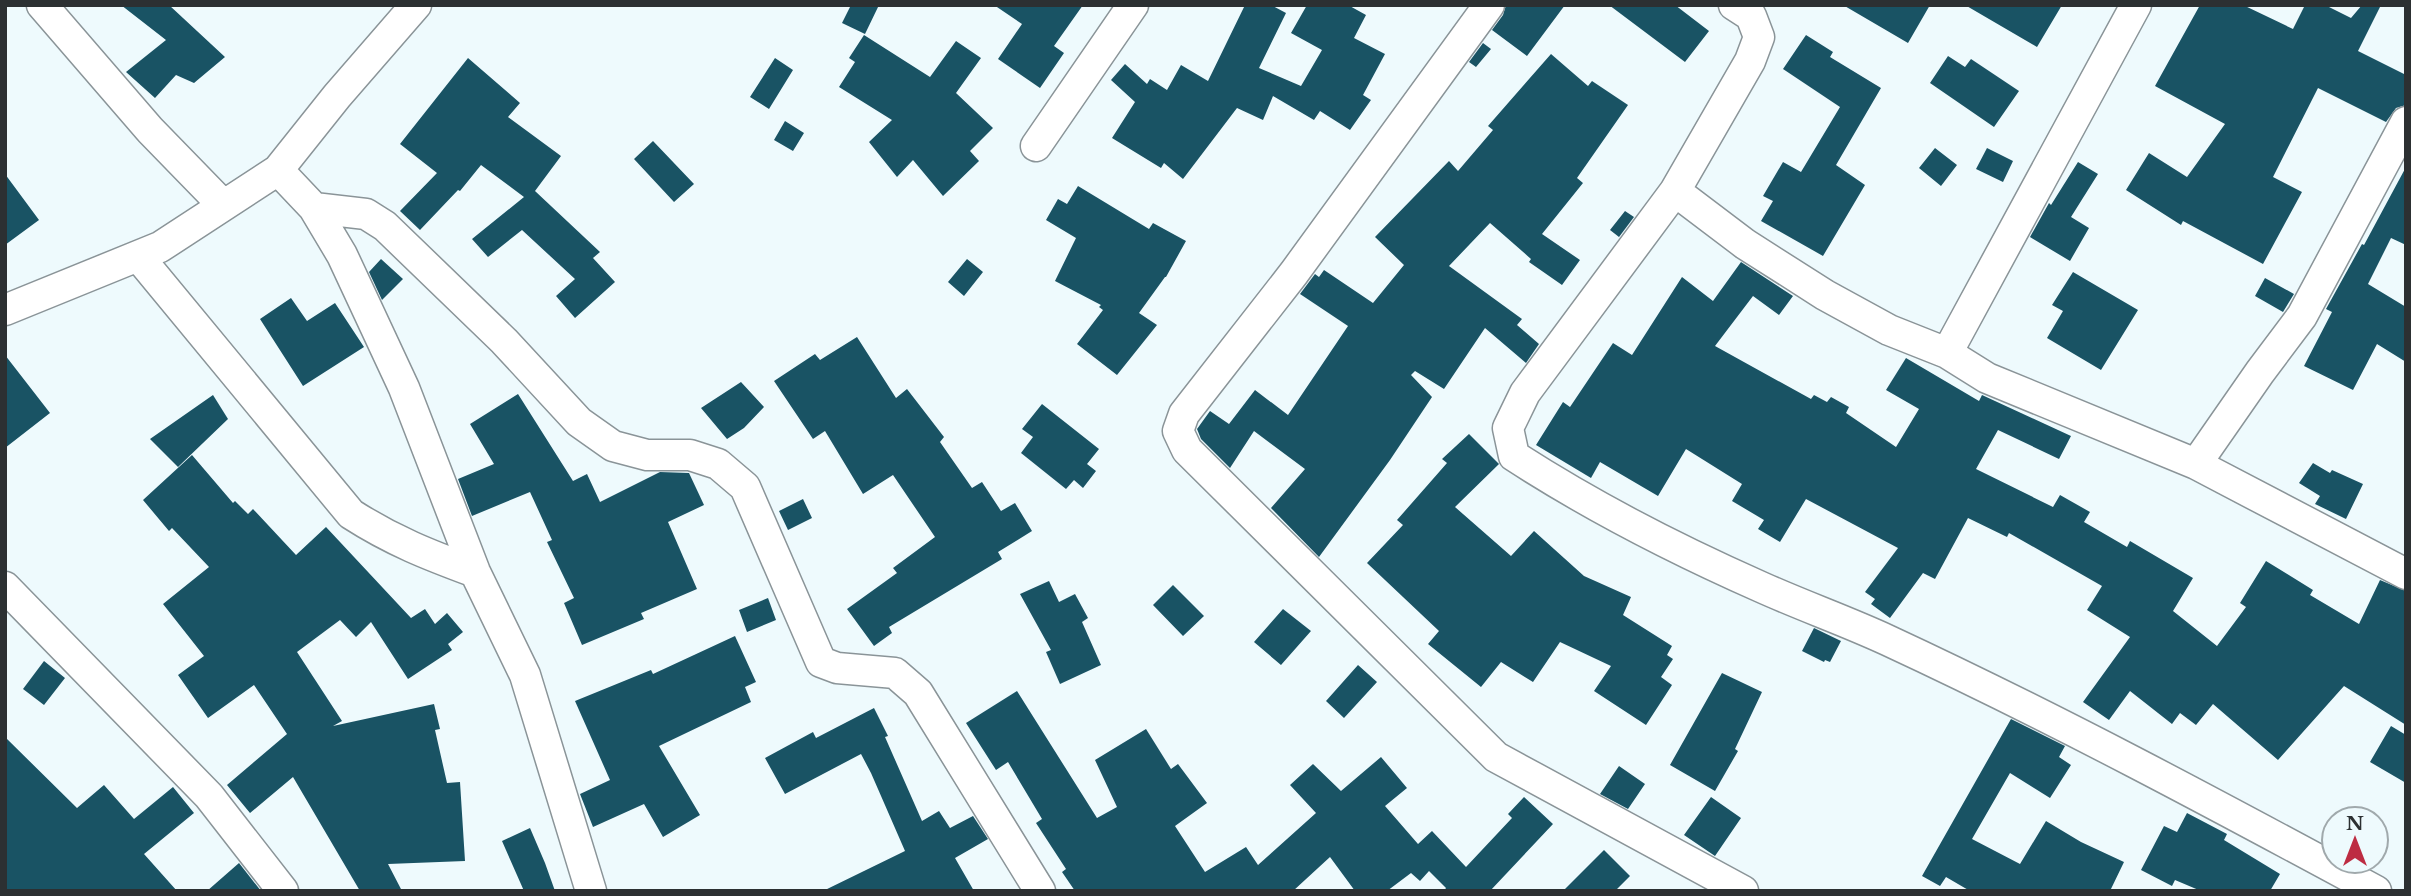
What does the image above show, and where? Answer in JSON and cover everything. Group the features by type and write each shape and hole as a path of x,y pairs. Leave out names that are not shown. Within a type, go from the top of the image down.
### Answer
{"street":[{"path":"41,5 150,130 223,205"},
{"path":"5,310 160,247 278,170 337,96 416,5"},
{"path":"1036,146 1133,5"},
{"path":"1489,5 1294,272 1184,414 1178,431 1187,450 1496,757 1743,891"},
{"path":"1734,5 1751,16 1759,37 1750,61 1675,191 1525,393 1508,428 1514,456 1565,489 1652,537 1762,588 1886,640 2035,712 2376,891"},
{"path":"1947,353 2136,5"},
{"path":"2196,464 2302,316 2406,122"},
{"path":"278,170 314,208 342,255 404,388 475,572 526,676 591,891"},
{"path":"1675,191 1745,244 1825,295 1889,330 1947,353 1987,377 2196,464 2406,574"},
{"path":"314,208 366,214 385,226 504,341 579,422 612,446 648,454 690,455 718,464 745,487 821,662 837,668 895,673 918,693 1040,891"},
{"path":"138,256 351,514 383,535 414,550 475,572"},
{"path":"5,587 209,796 283,891"}],"building":[{"path":"121,5 169,5 225,57 194,83 176,75 155,98 126,72 166,40"},
{"path":"851,5 879,5 865,34 842,23"},
{"path":"994,5 1083,5 1054,46 1064,53 1040,88 998,59 1022,24"},
{"path":"1245,5 1271,5 1286,13 1259,68 1301,86 1322,50 1291,33 1307,5 1348,5 1366,15 1354,38 1385,54 1363,95 1371,100 1350,130 1320,111 1314,120 1273,96 1263,120 1237,108 1183,179 1164,163 1161,168 1112,138 1135,102 1111,80 1125,64 1147,84 1150,79 1167,90 1181,65 1208,81"},
{"path":"1506,5 1565,5 1527,56 1492,30 1503,15"},
{"path":"1609,5 1675,5 1709,31 1685,62"},
{"path":"1843,5 1930,5 1908,43"},
{"path":"1965,5 2062,5 2037,47"},
{"path":"2200,5 2243,5 2293,29 2305,5 2325,5 2351,18 2362,5 2381,5 2358,51 2406,75 2406,105 2396,108 2386,122 2318,88 2273,177 2302,192 2263,264 2183,221 2181,225 2126,190 2149,153 2187,177 2225,124 2155,86"},
{"path":"864,35 930,77 956,41 981,58 956,93 993,128 970,151 979,161 943,196 913,160 897,177 869,142 892,120 839,87 855,62 849,58"},
{"path":"1806,35 1833,52 1830,57 1881,88 1836,165 1865,185 1823,256 1761,221 1773,201 1763,196 1783,162 1801,172 1840,107 1783,69"},
{"path":"1483,43 1491,49 1476,67 1469,62"},
{"path":"1551,54 1588,86 1592,81 1628,105 1577,178 1583,183 1542,234 1580,260 1562,285 1529,262 1531,259 1490,223 1449,266 1522,319 1517,325 1539,344 1526,363 1485,328 1444,389 1415,371 1411,375 1432,397 1319,557 1271,508 1305,469 1254,431 1230,468 1201,439 1197,429 1210,411 1229,424 1255,390 1288,415 1348,326 1300,294 1315,274 1319,277 1324,270 1373,303 1404,265 1375,237 1449,161 1458,171 1493,130 1488,126"},
{"path":"1948,56 1965,67 1971,59 2019,91 1994,127 1930,83"},
{"path":"468,58 520,103 508,117 561,156 535,191 600,252 593,258 615,282 575,318 556,296 575,279 522,230 488,257 472,239 524,197 481,165 460,191 458,190 420,230 400,211 437,173 400,144"},
{"path":"775,58 793,70 769,109 750,97"},
{"path":"785,121 804,133 793,151 774,140"},
{"path":"653,141 694,184 674,202 634,159"},
{"path":"1935,148 1957,165 1941,186 1919,168"},
{"path":"1987,148 2013,161 2003,182 1976,169"},
{"path":"2078,162 2098,174 2071,217 2089,228 2070,261 2030,237 2049,203 2051,205"},
{"path":"2406,167 2406,245 2391,238 2368,284 2406,307 2406,362 2377,344 2353,390 2304,366 2332,312 2326,309"},
{"path":"5,174 39,220 5,245"},
{"path":"1078,186 1149,229 1153,223 1186,241 1166,277 1139,313 1157,325 1117,375 1077,344 1103,310 1099,307 1101,305 1055,281 1076,238 1046,220 1058,199 1067,204"},
{"path":"1625,211 1634,217 1619,237 1610,230"},
{"path":"381,259 403,279 382,300 369,272"},
{"path":"967,259 983,272 964,296 948,282"},
{"path":"1741,262 1793,296 1779,315 1753,296 1715,346 1811,399 1814,395 1827,402 1831,397 1849,407 1846,413 1896,447 1919,409 1886,390 1906,358 1979,401 1982,395 2071,436 2059,459 1998,430 1976,469 2053,507 2060,495 2090,512 2084,522 2127,547 2130,541 2193,578 2173,611 2217,646 2246,607 2240,603 2266,561 2313,590 2310,595 2359,624 2380,580 2406,591 2406,725 2344,686 2278,760 2213,704 2196,725 2180,713 2172,724 2130,691 2109,720 2083,702 2130,637 2087,610 2102,586 2009,533 2007,537 1968,518 1935,579 1923,573 1890,618 1871,604 1875,599 1865,592 1898,548 1806,499 1780,542 1758,529 1764,520 1732,501 1742,484 1686,449 1658,496 1600,462 1591,478 1536,445 1563,402 1570,407 1613,343 1632,355 1682,277 1713,301"},
{"path":"2073,272 2138,310 2101,370 2047,338 2063,311 2052,305"},
{"path":"2265,278 2294,294 2283,312 2255,296"},
{"path":"291,298 307,321 335,303 364,347 303,386 260,319"},
{"path":"857,337 896,398 907,389 944,437 940,442 972,488 982,482 1001,511 1015,503 1032,531 998,552 1002,559 889,627 892,633 874,646 847,609 897,573 893,568 935,537 893,475 863,494 825,431 813,439 774,381 815,354 820,360"},
{"path":"5,355 50,413 5,448"},
{"path":"741,382 764,407 744,428 727,439 701,408"},
{"path":"518,394 573,481 587,474 600,502 660,472 689,473 704,505 668,522 697,589 641,613 644,619 582,645 564,603 574,598 547,542 552,540 530,492 472,516 458,479 494,464 470,424"},
{"path":"213,395 228,419 178,467 150,439"},
{"path":"1042,404 1099,449 1087,464 1096,471 1083,488 1074,480 1066,489 1021,453 1033,437 1022,429"},
{"path":"1469,434 1499,464 1455,507 1511,556 1534,531 1584,576 1631,597 1623,615 1672,646 1667,655 1673,659 1661,677 1672,685 1646,725 1594,691 1611,666 1560,642 1533,682 1501,662 1481,687 1428,644 1439,631 1367,563 1403,525 1397,520 1447,463 1442,459"},
{"path":"192,455 233,503 235,501 248,514 253,509 296,555 326,527 411,618 425,609 435,624 447,613 463,632 448,644 452,650 408,679 371,622 356,637 340,620 297,652 342,721 333,726 434,704 440,729 435,730 447,783 460,782 465,861 388,864 402,891 360,891 293,777 250,813 227,785 287,734 254,685 208,718 178,675 204,656 163,604 209,567 172,528 169,531 143,500"},
{"path":"2313,463 2330,473 2332,470 2363,484 2346,519 2315,504 2320,496 2299,483"},
{"path":"803,499 812,518 788,530 779,511"},
{"path":"1049,581 1059,602 1075,594 1088,618 1082,622 1101,665 1060,684 1046,652 1051,650 1020,594"},
{"path":"1173,585 1204,616 1183,636 1153,605"},
{"path":"768,598 776,620 747,632 739,610"},
{"path":"1283,609 1311,631 1281,665 1254,642"},
{"path":"1814,628 1841,641 1830,662 1824,662 1802,651"},
{"path":"735,636 756,682 745,687 751,702 659,746 700,815 663,837 644,804 593,827 580,794 610,780 575,701 651,670 653,674"},
{"path":"44,661 65,678 44,705 23,689"},
{"path":"1358,665 1377,682 1344,718 1326,701"},
{"path":"1722,673 1762,692 1735,749 1738,751 1715,791 1670,765"},
{"path":"1017,691 1097,818 1117,807 1095,760 1146,729 1171,769 1178,764 1207,803 1175,826 1205,872 1246,847 1258,865 1316,813 1290,785 1313,764 1341,791 1381,757 1407,788 1385,806 1418,844 1432,831 1466,867 1512,818 1508,814 1524,797 1553,824 1490,891 1444,891 1446,888 1429,871 1420,881 1411,873 1387,891 1355,891 1330,857 1293,891 1075,891 1062,872 1066,869 1036,823 1042,819 1008,762 996,770 966,723"},
{"path":"874,708 922,821 939,811 950,828 973,816 988,839 955,858 974,891 823,891 905,851 871,773 861,754 785,794 765,758 813,732 816,738"},
{"path":"2011,719 2065,746 2059,757 2071,765 2050,798 2010,773 1972,839 2020,864 2046,821 2081,842 2124,862 2110,891 1970,891 1946,877 1940,886 1922,876"},
{"path":"2391,726 2406,735 2406,783 2370,762"},
{"path":"5,737 77,808 104,785 134,819 173,787 194,813 144,854 177,891 5,891"},
{"path":"1619,766 1645,784 1628,809 1600,794"},
{"path":"1711,797 1741,818 1715,856 1684,835"},
{"path":"2187,813 2227,834 2224,840 2280,874 2270,891 2201,891 2175,880 2172,886 2141,870 2164,826 2177,832"},
{"path":"530,828 555,891 524,891 502,841"},
{"path":"1604,850 1630,876 1615,891 1563,891"},
{"path":"239,863 261,891 207,891"}]}
